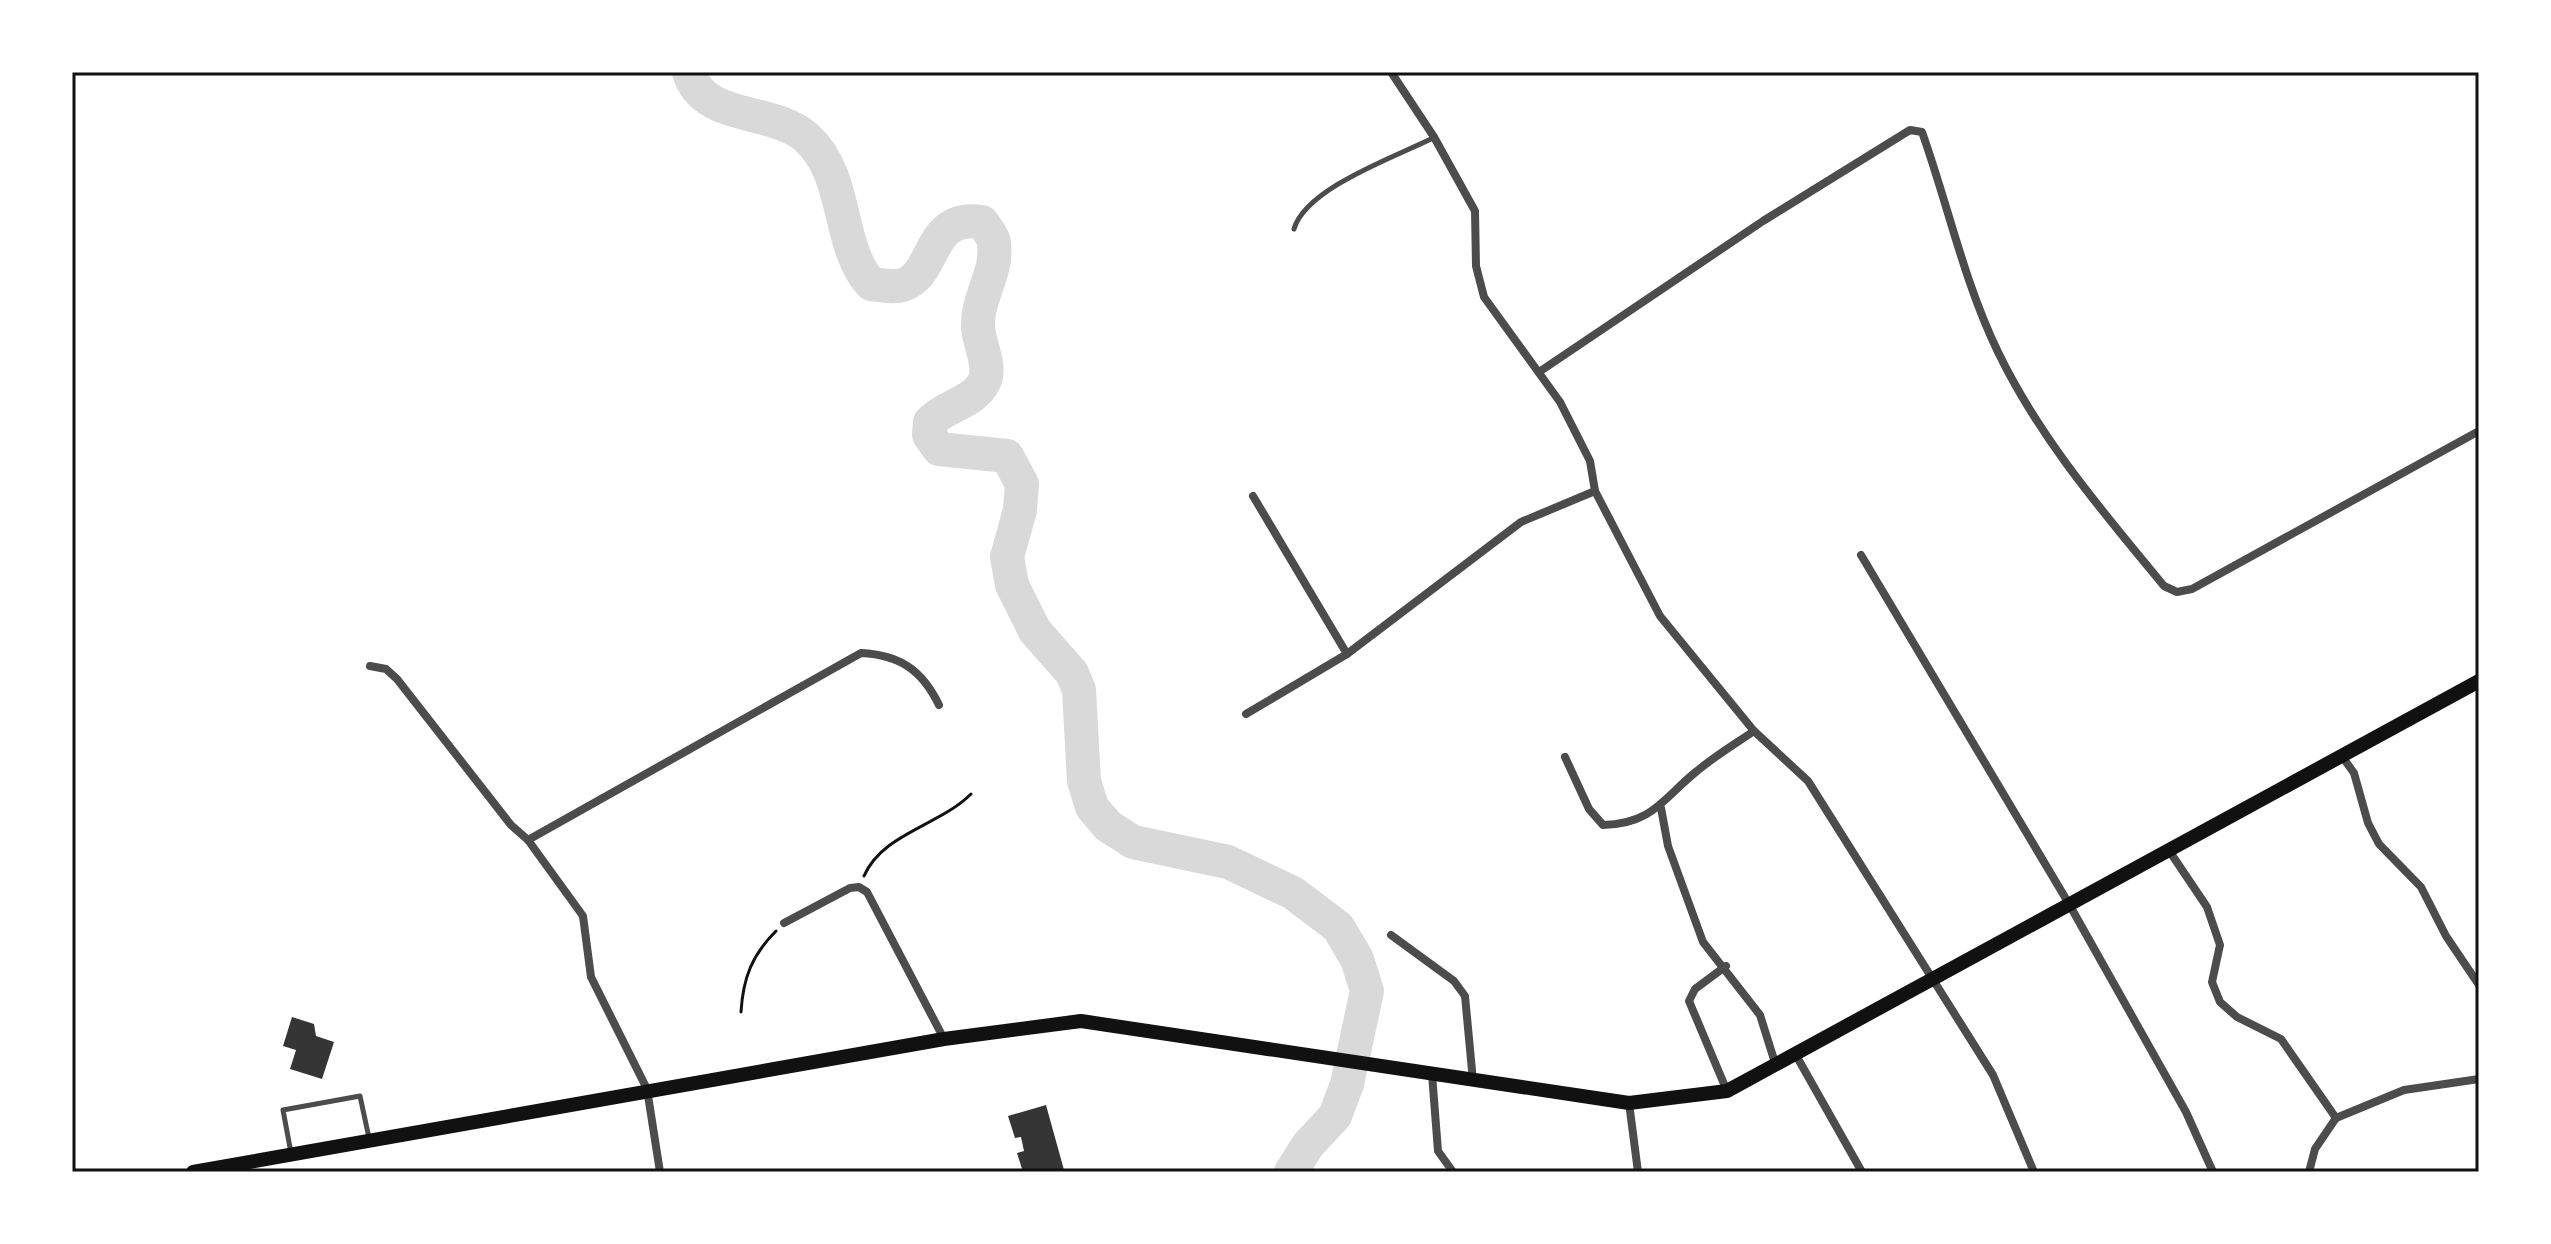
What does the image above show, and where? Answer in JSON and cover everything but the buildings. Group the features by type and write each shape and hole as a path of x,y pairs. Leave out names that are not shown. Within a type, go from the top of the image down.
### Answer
{"main road":[{"path":"193,1172 239,1168 291,1154 647,1089 944,1039 1081,1021 1629,1103 1727,1091 1797,1057 2069,904 2170,852 2479,681"}],"street":[{"path":"1391,72 1434,137 1475,211 1478,237 1476,266 1484,297 1560,402 1590,461 1595,491 1660,616 1754,731 1808,781 1993,1075 2034,1172"},
{"path":"1539,372 1763,221 1910,130 1922,132 1938,189 1998,351 2041,427 2085,489 2164,586 2177,592 2192,589 2479,431"},
{"path":"1246,714 1347,654 1521,522 1595,491"},
{"path":"1253,496 1347,654"},
{"path":"1861,555 2069,904 2186,1112 2213,1172"},
{"path":"528,840 861,653 887,654 907,664 928,682 939,705"},
{"path":"370,666 386,669 397,679 511,825 528,840 583,916 591,977 647,1089 660,1172"},
{"path":"1565,757 1589,809 1603,825 1621,824 1661,808 1678,786 1754,731"},
{"path":"2341,755 2354,773 2368,823 2379,844 2413,876 2479,985"},
{"path":"1661,808 1686,903 1703,942 1726,966 1760,1015 1776,1066"},
{"path":"2170,852 2207,907 2220,945 2212,982 2220,1002 2237,1017 2281,1039 2336,1118"},
{"path":"784,923 850,888 859,887 867,892 944,1039"},
{"path":"1391,935 1454,981 1465,996 1473,1081"},
{"path":"1726,966 1695,989 1689,1001 1727,1091"},
{"path":"1797,1057 1862,1172"},
{"path":"1432,1074 1438,1151 1453,1172"},
{"path":"2309,1172 2315,1149 2336,1118 2404,1090 2479,1079"},
{"path":"1629,1103 1638,1172"}],"lane":[{"path":"1294,229 1298,215 1320,194 1434,137"},
{"path":"291,1154 283,1110 360,1096 369,1140"}],"path":[{"path":"859,887 871,859 960,805 971,794"},
{"path":"741,1012 743,983 759,948 784,923"}],"waterway":[{"path":"689,72 697,88 709,99 724,107 793,128 807,138 830,171 852,250 871,284 899,286 914,279 941,236 951,227 964,222 982,222 991,234 994,243 993,265 978,327 986,376 974,395 930,422 929,435 939,449 1007,456 1022,484 1020,510 1007,557 1012,585 1035,631 1072,673 1079,690 1084,781 1092,807 1108,826 1133,842 1228,862 1293,893 1338,927 1357,959 1367,991 1347,1084 1335,1116 1308,1145 1291,1172"}]}
